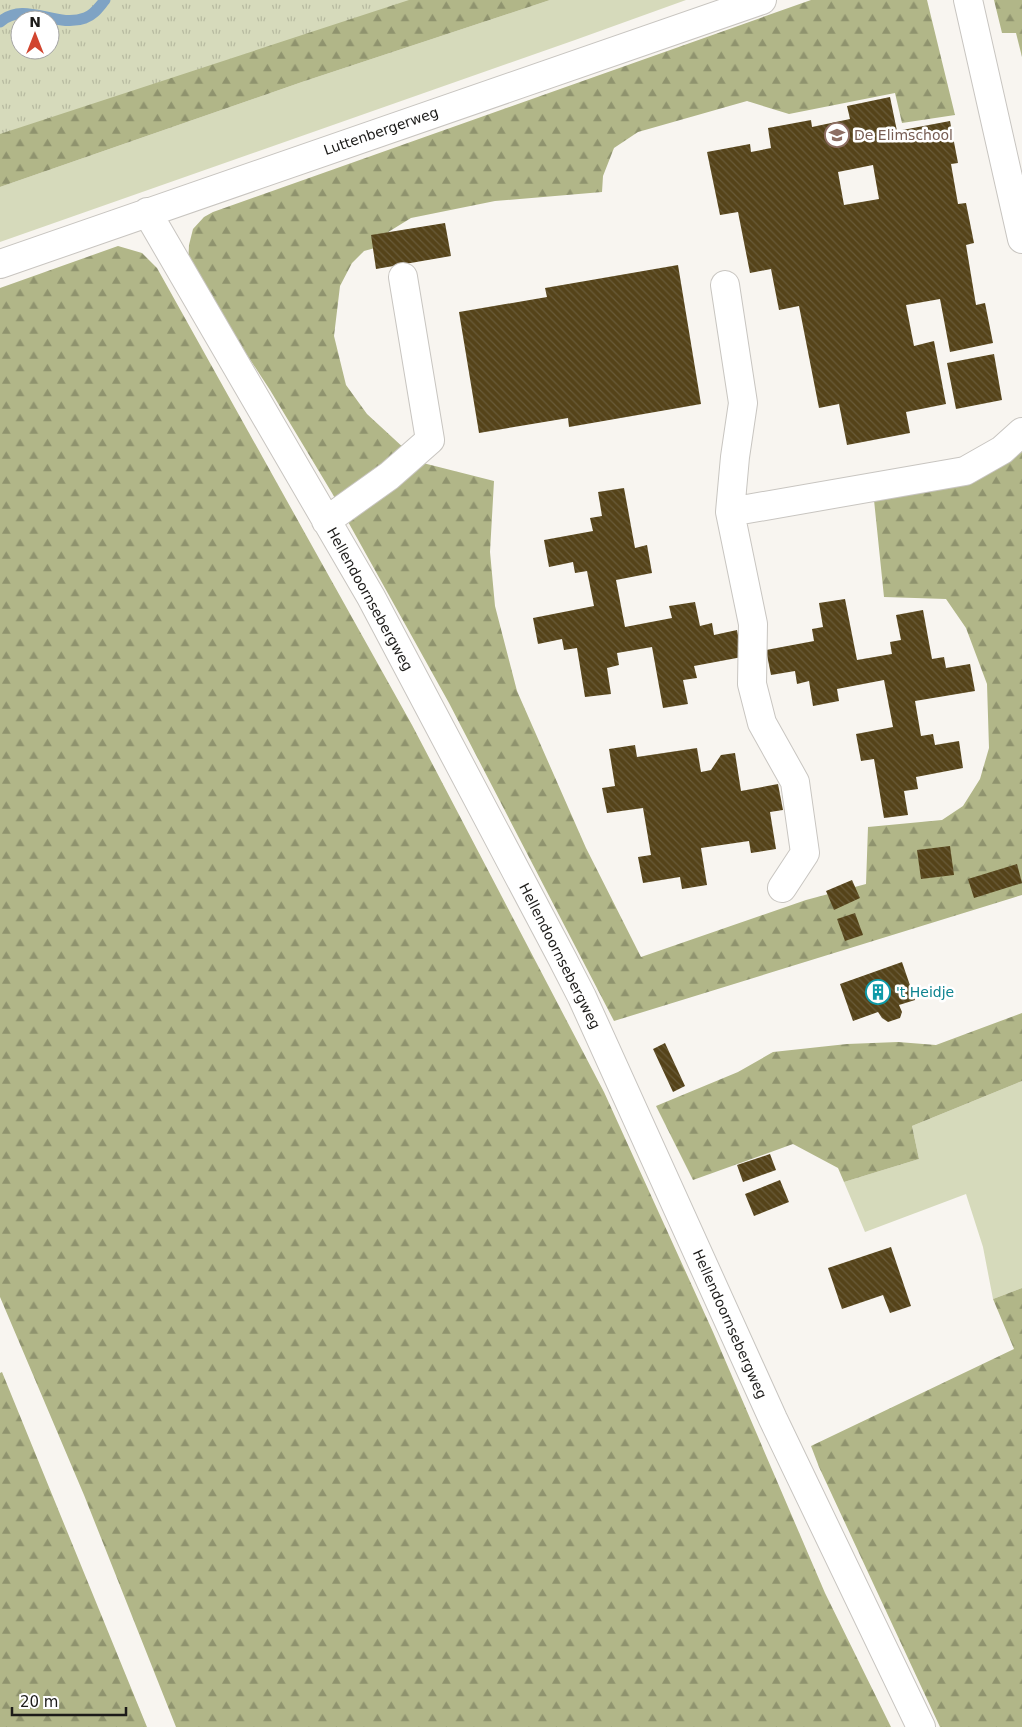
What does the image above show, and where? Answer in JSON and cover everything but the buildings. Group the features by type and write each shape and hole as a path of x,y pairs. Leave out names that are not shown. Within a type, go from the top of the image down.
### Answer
{"street":[{"name":"Luttenbergerweg","path":"0,264 762,0"},
{"path":"968,0 1022,239"},
{"name":"Hellendoornsebergweg","path":"147,212 371,597 582,996 773,1418 921,1727"},
{"path":"326,521 389,476 430,440 403,277"},
{"path":"725,285 743,404 735,457 730,512 753,624 752,684 762,723 795,782 805,853 782,888"},
{"path":"730,512 965,471 1002,450 1022,432"}],"green space":[{"path":"0,0 550,0 302,82 0,187"},
{"path":"0,0 409,0 0,134"},
{"path":"550,0 686,0 0,242 0,187 302,82"},
{"path":"811,0 927,0 955,115 902,123 895,93 789,114 747,101 638,132 614,148 603,176 602,192 495,201 411,218 385,234 375,248 364,251 352,263 340,286 334,336 346,385 367,414 419,462 494,481 490,552 495,606 517,691 586,848 641,957 806,900 866,884 868,827 942,820 963,806 980,779 989,748 987,684 966,628 946,599 884,597 874,500 1022,444 1022,895 614,1021 449,703 332,493 270,390 188,265 189,245 193,229 204,217 213,212"},
{"path":"994,0 1022,0 1022,57 1016,33 1002,33"},
{"path":"118,246 142,253 157,268 412,725 604,1092 713,1332 825,1593 891,1727 176,1727 84,1495 0,1297 0,288"},
{"path":"1022,1013 1022,1081 912,1126 919,1159 844,1182 838,1168 793,1144 693,1180 656,1106 738,1072 773,1052 847,1044 898,1042 936,1045"},
{"path":"1022,1081 1022,1288 993,1299 983,1247 966,1194 865,1232 844,1182 919,1159 912,1126"},
{"path":"1022,1288 1022,1727 940,1727 811,1446 1014,1349 993,1299"},
{"path":"2,1372 147,1727 0,1727 0,1373"}],"waterway":[{"path":"0,22 10,16 20,14 63,20 85,18 91,15 105,0"}],"place":[{"name":"De Elimschool","path":"837,135"},
{"name":"'t Heidje","path":"878,992"}]}
